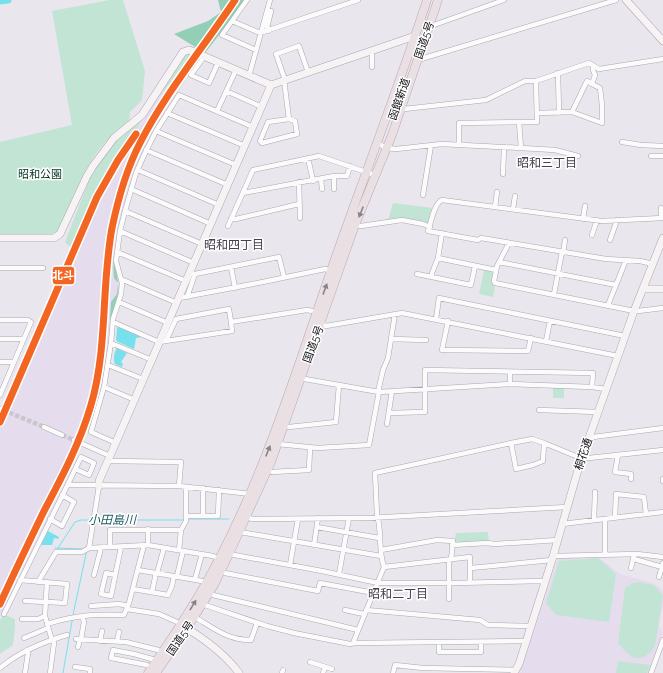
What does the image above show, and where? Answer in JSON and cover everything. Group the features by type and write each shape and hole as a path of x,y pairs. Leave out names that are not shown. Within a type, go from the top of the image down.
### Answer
{"highway":[{"name":"国道5号","path":"396,107 415,36 427,0"},
{"name":"函館新道","path":"367,172 384,146 433,0"},
{"name":"国道5号","path":"254,494 270,446 320,324 335,271 367,172 396,107 438,0"},
{"name":"国道5号","path":"156,673 181,625 243,516 278,444 317,312 355,225 375,175 384,146"},
{"name":"国道5号","path":"148,669 181,625 202,604 240,532 243,516"}],"street":[{"path":"247,0 222,35 256,50"},
{"path":"249,76 270,0"},
{"path":"232,21 260,33 358,0"},
{"path":"429,25 434,25 504,0"},
{"path":"421,59 616,0"},
{"path":"626,0 663,41"},
{"path":"268,31 267,28 271,11"},
{"path":"0,238 54,238 60,234 93,166 114,138 142,115 183,52 189,50 271,85 415,36"},
{"path":"289,119 284,80 276,54 299,46 308,72"},
{"path":"370,51 372,55 372,67"},
{"path":"204,57 191,75 209,83 218,62"},
{"path":"396,107 486,100 525,81 536,80 589,63 599,69 663,59"},
{"path":"592,84 595,76 593,66"},
{"path":"218,112 236,70"},
{"path":"558,73 559,112"},
{"path":"459,146 459,123 537,122 536,80"},
{"path":"537,113 572,112 602,123 600,88 587,81 572,112"},
{"path":"186,297 194,263 271,85"},
{"path":"226,91 262,106"},
{"path":"116,443 91,432 104,387 111,343 112,322 121,294 121,279 116,262 120,231 131,189 146,150 156,131 179,95 253,127"},
{"path":"167,113 245,146"},
{"path":"291,118 295,121 297,134 262,143 260,141 268,122 289,119 291,118"},
{"path":"519,122 521,148"},
{"path":"156,131 236,166"},
{"path":"622,142 663,146"},
{"path":"384,146 396,149 431,145 504,147 555,150 578,156"},
{"path":"423,195 431,145"},
{"path":"503,174 504,147"},
{"path":"146,150 228,185"},
{"path":"228,226 252,170 320,156 375,175"},
{"path":"651,156 663,156"},
{"path":"308,158 313,181"},
{"path":"242,193 334,176 346,176 350,166"},
{"path":"138,170 219,205"},
{"path":"334,176 334,189"},
{"path":"321,179 322,189"},
{"path":"299,182 300,218"},
{"path":"131,189 211,224"},
{"path":"495,207 497,192"},
{"path":"513,210 515,196"},
{"path":"653,264 640,261 606,259 481,238 478,240 428,231 436,205 440,200 597,220 662,218 661,208"},
{"path":"231,219 299,204"},
{"path":"583,219 585,206"},
{"path":"125,210 202,244"},
{"path":"355,225 361,226 402,220 423,224 430,227"},
{"path":"592,235 597,220"},
{"path":"610,240 617,220"},
{"path":"120,231 194,263"},
{"path":"432,277 432,273 438,258 442,233"},
{"name":"桐花通","path":"515,672 553,558 581,458 625,336 636,311 663,238"},
{"path":"554,294 565,240"},
{"path":"509,243 496,270 495,282 636,311 663,308"},
{"path":"117,252 186,281"},
{"path":"86,550 94,520 99,481 143,379 163,342 186,281 192,274 279,257 284,277"},
{"path":"438,258 496,270"},
{"path":"608,305 626,260"},
{"path":"499,262 616,285"},
{"path":"417,274 471,285 475,266"},
{"path":"231,267 235,288"},
{"path":"0,268 43,268"},
{"path":"121,279 178,300 186,297 325,269 335,271"},
{"path":"643,289 663,289"},
{"path":"436,319 439,298 625,336"},
{"path":"112,322 163,342 232,331 229,310 171,320 119,302"},
{"path":"231,322 307,310 317,312"},
{"path":"320,324 326,326 402,313 618,356"},
{"path":"278,444 310,448 369,445 383,370 388,358 395,314"},
{"path":"0,320 30,320 31,322 1,392"},
{"path":"448,321 442,350 528,351 531,338"},
{"path":"546,341 550,321"},
{"path":"0,339 23,340"},
{"path":"391,339 426,340"},
{"path":"111,343 152,360"},
{"path":"0,362 14,362"},
{"path":"108,365 143,379"},
{"path":"389,413 425,412 425,370 593,372 592,387"},
{"path":"510,372 510,384"},
{"path":"298,377 379,392 510,384 592,387 606,389"},
{"path":"289,427 336,422 339,385"},
{"path":"104,387 134,400"},
{"path":"387,424 392,391"},
{"path":"539,410 598,412"},
{"path":"44,427 62,435"},
{"path":"593,436 663,428"},
{"path":"353,643 384,567 379,538 375,473 532,439 581,458 663,450"},
{"path":"74,440 109,459 181,462 179,486"},
{"path":"510,443 516,469 543,461 544,443"},
{"path":"272,472 309,470 310,448"},
{"path":"618,455 615,472 631,474 631,478"},
{"path":"4,614 20,580 68,484 75,469 81,457 94,463 89,475 75,469"},
{"path":"68,484 99,486 179,486 254,494"},
{"path":"133,589 168,595 175,576 181,551 181,530 186,521 186,487"},
{"path":"203,488 203,516"},
{"path":"186,516 218,516 218,490"},
{"path":"594,520 595,492"},
{"path":"615,518 616,494 644,497 646,514"},
{"path":"50,519 62,526 74,502 62,495"},
{"path":"243,516 252,519 349,518 567,507"},
{"path":"562,524 663,512"},
{"path":"290,566 298,518"},
{"path":"314,545 318,518"},
{"path":"339,574 349,518"},
{"path":"605,519 605,555"},
{"path":"317,527 379,538"},
{"path":"24,638 48,626 72,617 93,614 124,616 146,545 148,529"},
{"path":"110,547 110,530 181,530"},
{"path":"240,532 381,556"},
{"path":"381,550 437,540 453,541 450,560 449,599"},
{"path":"452,545 558,540"},
{"path":"38,582 56,552 146,545 213,556 219,560"},
{"path":"115,575 106,573 101,594 111,596 121,547"},
{"path":"94,575 101,548"},
{"path":"152,592 164,548"},
{"path":"195,579 202,554"},
{"path":"229,554 339,574 378,583 545,582"},
{"path":"471,568 553,558 605,555 663,557"},
{"path":"634,556 662,565 659,577"},
{"path":"631,568 634,556"},
{"path":"384,567 470,557 470,582"},
{"path":"138,570 202,581"},
{"path":"225,573 318,591 320,583 374,593"},
{"path":"20,580 67,584 65,603 25,601"},
{"path":"47,582 45,616 54,643 50,673"},
{"path":"213,596 358,630"},
{"path":"91,606 119,604 127,608 159,614 181,625 222,654 239,673"},
{"path":"202,604 257,623 300,635 353,643 526,641"},
{"path":"346,610 480,620 488,625 531,626"},
{"path":"22,619 38,619 45,616"},
{"path":"78,647 84,622 82,616"},
{"path":"198,620 225,636 239,640 251,640 257,623"},
{"path":"100,641 102,630"},
{"path":"117,641 119,632"},
{"path":"1,673 0,669 27,650 67,635"},
{"path":"79,639 117,641 158,650"},
{"path":"651,673 663,640"},
{"path":"439,642 439,652 481,652 481,642"},
{"path":"25,673 28,653 27,650"},
{"path":"148,669 111,658 113,650 152,659"},
{"path":"310,662 332,669"},
{"path":"394,673 395,665 441,671 515,672"},
{"path":"76,667 90,669 90,673"},
{"path":"323,673 324,667"},
{"path":"416,673 417,667"}],"shaded area":[{"path":"192,54 202,58 178,92 143,151 135,170 121,215 113,267 116,281 118,283 117,294 111,302 108,352 103,383 93,418 81,448 0,617 0,417 61,276 105,168 124,139 142,123 161,93"},
{"path":"558,557 598,557 620,574 653,583 661,588 663,592 663,604 659,626 663,633 648,673 519,673 525,659"}],"green space":[{"name":"昭和公園","path":"110,0 123,0 145,71 142,100 130,112 129,122 115,132 94,156 78,185 58,231 52,234 0,234 0,142 72,125 52,11"},
{"path":"218,0 244,0 237,12 205,53 174,34 208,21 221,12"},
{"path":"190,53 192,54 184,68 161,93 109,168 72,249 65,242 93,170 119,137 139,120 184,56"},
{"path":"393,203 433,208 428,224 388,220"},
{"path":"113,260 117,278 118,283 114,278"},
{"path":"484,270 491,271 493,274 491,282 495,285 493,297 479,294"},
{"path":"118,284 118,290 116,303 110,320 111,302 117,294"},
{"path":"553,388 564,388 564,398 553,398"},
{"path":"488,532 489,542 454,542 456,533"},
{"path":"598,558 616,574 609,622 556,615 546,603 559,561"},
{"path":"640,582 653,585 663,595 655,646 645,656 636,658 627,653 618,643 625,588 633,583"},
{"path":"3,614 15,619 15,627 13,645 0,654 0,621"},
{"path":"618,661 650,665 647,673 616,673"}],"water":[{"path":"119,327 142,337 136,338 134,349 116,340 117,328"},
{"path":"117,348 127,353 121,362 123,364 122,367 114,362"},
{"path":"48,531 59,537 58,539 54,538 52,545 41,545"}],"waterway":[{"path":"0,1 8,0"},
{"name":"小田島川","path":"188,519 229,519"},
{"name":"小田島川","path":"58,548 75,522 81,520 92,520"},
{"name":"小田島川","path":"95,520 184,520"},
{"path":"55,548 84,549"},
{"path":"73,615 86,552"},
{"path":"63,673 72,621"}],"tunnel":[{"path":"3,410 44,427"},
{"path":"62,435 74,440"}],"transit line":[{"name":"北斗","path":"0,604 70,460 87,419 100,361 106,272 112,228 127,174 140,143 161,106 235,0"},
{"name":"北斗","path":"0,422 97,197 118,160 136,134"}],"district":[{"name":"昭和三丁目","path":"547,163"},
{"name":"昭和四丁目","path":"234,245"},
{"name":"昭和二丁目","path":"398,594"}]}
